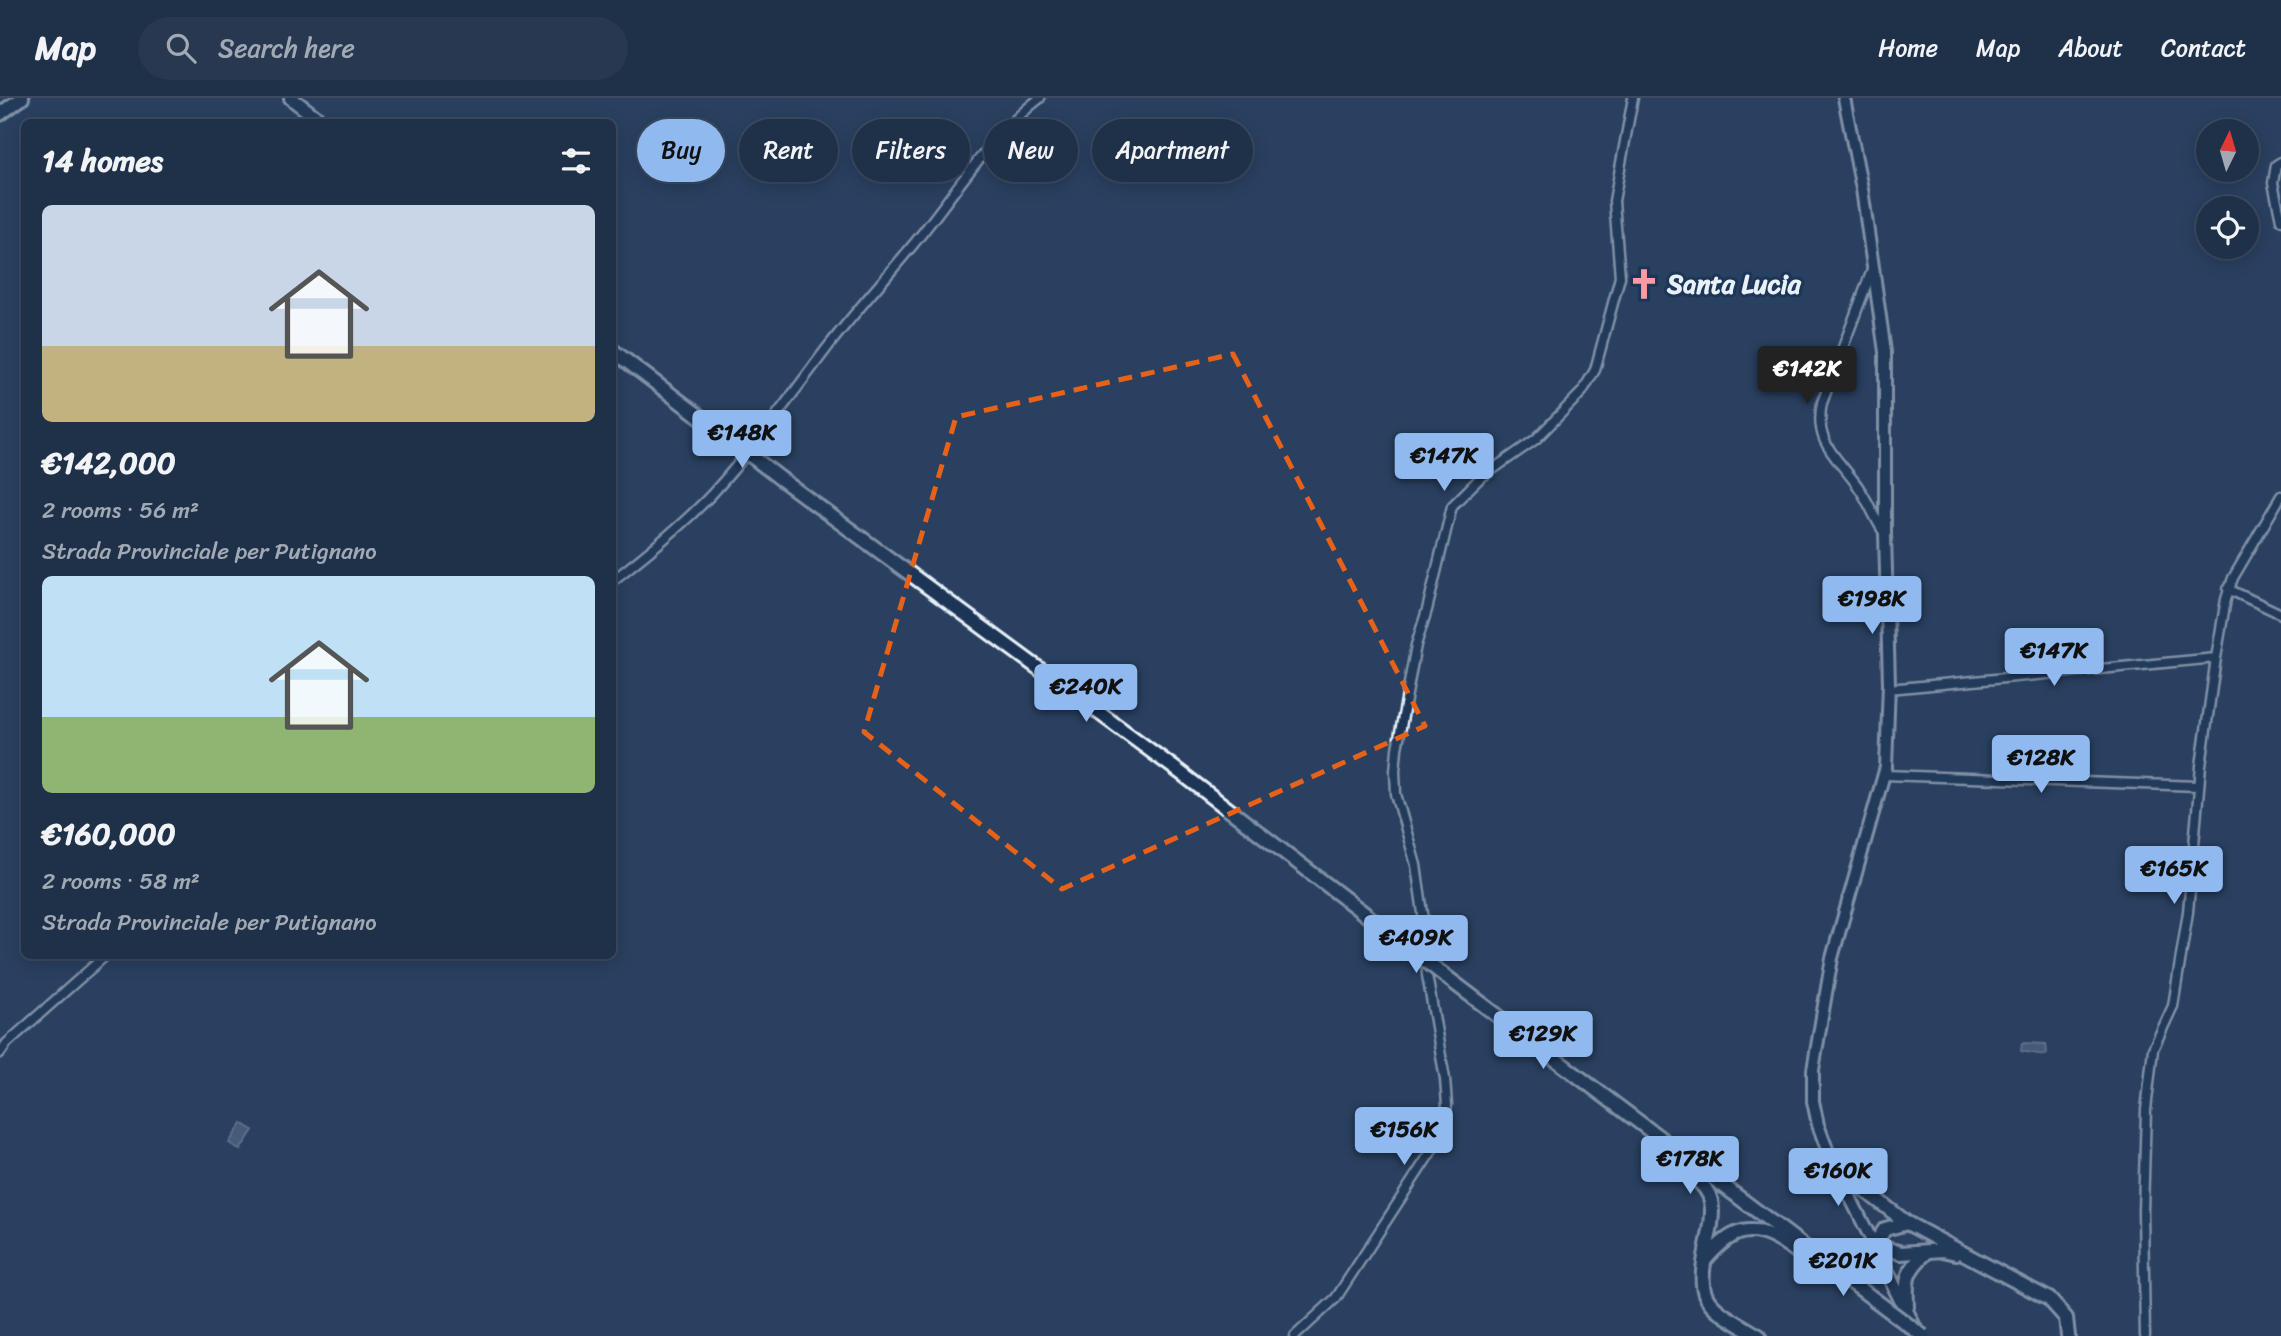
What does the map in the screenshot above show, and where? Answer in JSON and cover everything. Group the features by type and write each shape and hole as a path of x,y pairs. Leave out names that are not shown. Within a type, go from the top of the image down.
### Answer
{"main road":[{"path":"0,114 22,98"},
{"path":"291,98 318,119"},
{"path":"616,353 781,479 1181,773 1921,1336"},
{"path":"1662,1140 1672,1160 1700,1181 1710,1196 1713,1216 1701,1283 1707,1300 1715,1311 1759,1336"},
{"path":"1830,1157 1867,1192 1907,1223 2049,1299 2066,1318 2068,1336"},
{"path":"1874,1245 1885,1229 1907,1223"},
{"path":"1703,1263 1718,1245 1736,1232 1755,1231 1774,1237 1802,1256 1830,1268"},
{"path":"1874,1245 1921,1336"},
{"path":"1874,1245 1901,1253 1943,1250 1965,1255"},
{"path":"1907,1311 1906,1283 1912,1266 1927,1252"}],"street":[{"path":"616,578 651,552 712,494 767,429 828,347 913,245 989,146 1012,121 1040,98"},
{"path":"1294,1336 1336,1298 1442,1135 1447,1105 1445,1079 1427,975 1423,913 1416,865 1396,794 1395,771 1416,646 1452,506 1479,479 1536,439 1582,392 1595,370 1620,277 1614,201 1633,98"},
{"path":"1844,98 1874,264 1885,352 1885,534 1889,689 1886,767 1832,958 1813,1070 1813,1101 1818,1125 1830,1157 1874,1245"},
{"path":"2281,162 2276,165 2273,183 2281,220"},
{"path":"1874,264 1818,420 1822,435 1861,491 1872,516 1885,534"},
{"path":"2145,1336 2143,1211 2146,1110 2153,1049 2173,1006 2188,912 2199,786 2216,658 2228,589 2281,496"},
{"path":"2228,589 2281,614"},
{"path":"1889,689 2216,658"},
{"path":"1884,775 2199,786"},
{"path":"0,1053 16,1035 102,959"}],"highlighted area":[{"path":"1233,354 1425,726 1062,889 864,732 956,417"}],"water":[{"path":"2022,1043 2046,1044 2047,1053 2044,1055 2021,1051"},
{"path":"242,1123 253,1130 240,1150 229,1143"}],"place":[{"name":"Santa Lucia","path":"1644,284"}]}
